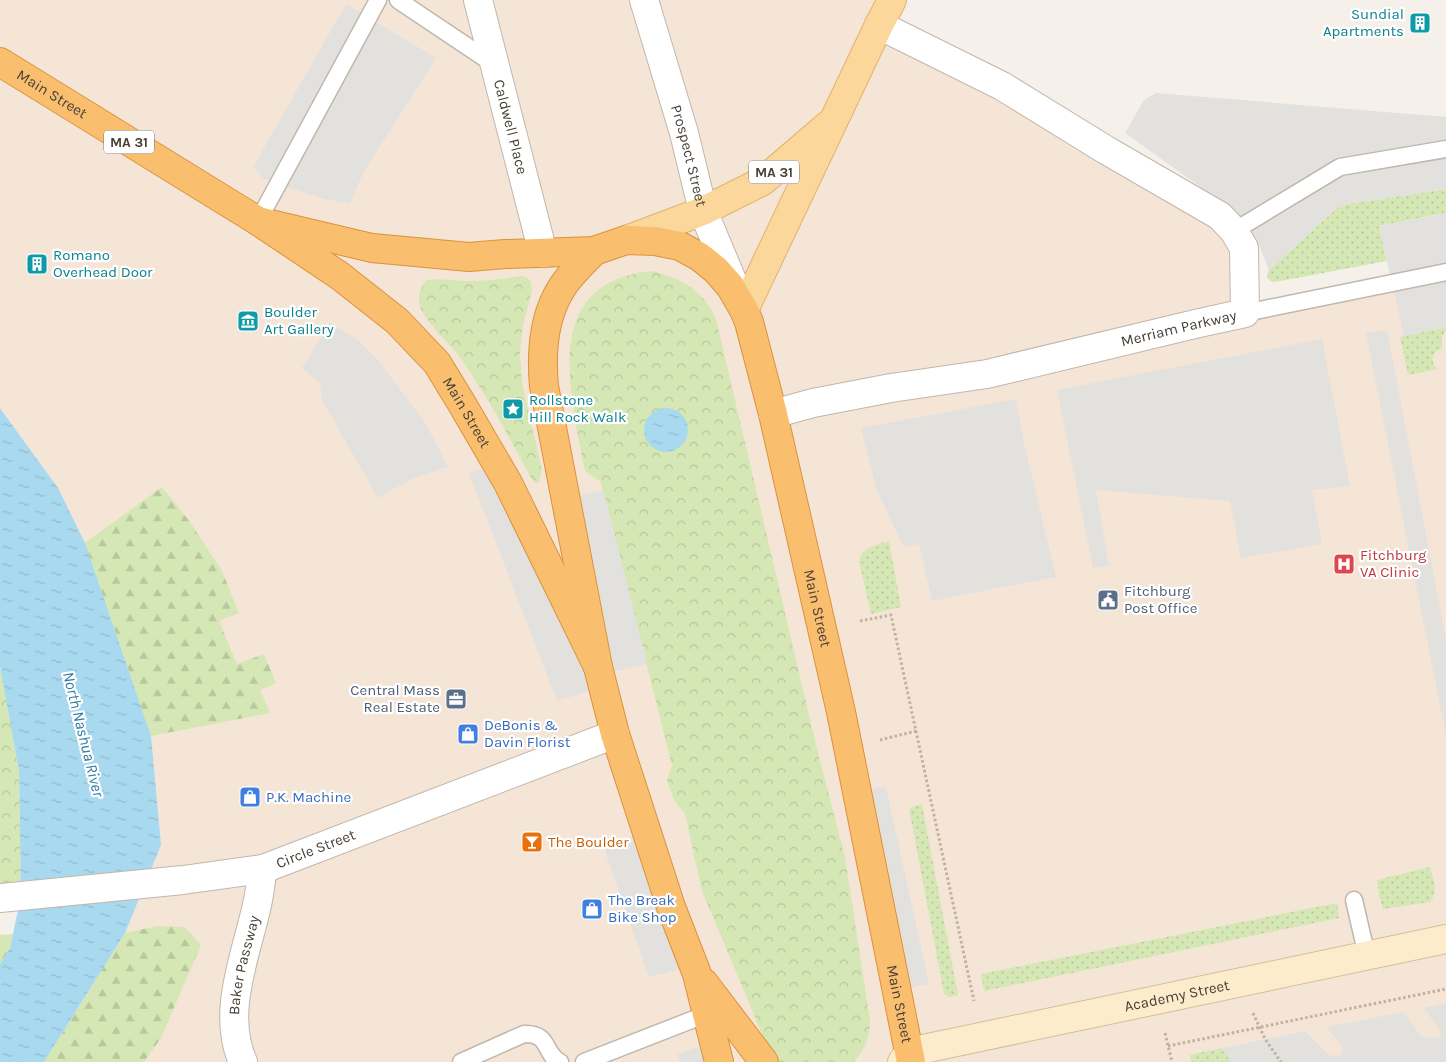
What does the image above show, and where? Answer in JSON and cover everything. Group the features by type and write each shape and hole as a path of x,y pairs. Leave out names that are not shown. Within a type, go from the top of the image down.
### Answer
{"highway":[{"name":"Main Street","path":"0,62 258,222 340,276 397,321 437,363 508,484 598,667"},
{"name":"Main Street","path":"258,222 372,248 469,257 594,251 626,240 655,241 680,246 700,257 716,270 730,286 750,322 841,712 904,1060"},
{"name":"Main Street","path":"594,251 561,288 548,315 542,368 598,667 615,734 671,907 697,974 719,1062"},
{"name":"Main Street","path":"697,974 764,1062"}],"main road":[{"name":"MA 31","path":"703,211 763,181 835,119 892,0"},
{"path":"744,310 835,119"},
{"name":"Main Street","path":"626,240 703,211"},
{"name":"Academy Street","path":"904,1060 1446,939"}],"street":[{"name":"Caldwell Place","path":"478,0 543,253"},
{"name":"Prospect Street","path":"644,0 684,133 703,211 744,310"},
{"name":"Merriam Parkway","path":"773,414 813,402 987,374 1245,313 1244,248 1234,231 1220,216 1106,150 1002,86 879,25"},
{"name":"Circle Street","path":"10,897 183,880 262,869 615,734"},
{"name":"Baker Passway","path":"243,1062 238,1050 234,1016 238,982 258,899 262,869"}],"lane":[{"path":"258,222 378,0"},
{"path":"398,0 495,65"},
{"path":"1234,231 1340,167 1446,149"},
{"path":"1245,313 1446,272"},
{"path":"1354,900 1367,956"},
{"path":"584,1062 707,1014"},
{"path":"461,1062 524,1034 530,1034 542,1038 556,1060 560,1062"}],"path":[{"path":"860,621 891,615 974,1001"},
{"path":"879,740 916,731"},
{"path":"1168,1046 1446,989"},
{"path":"1251,1007 1264,1040 1281,1062"},
{"path":"1164,1026 1172,1062"}],"shaded area":[{"path":"0,0 892,0 879,25 1234,231 1245,313 1446,275 1446,1062 44,1062 125,933 58,488 0,408"},
{"path":"346,4 436,58 363,173 350,204 325,199 278,184 263,178 253,167"},
{"path":"1156,93 1446,117 1446,189 1347,204 1337,208 1269,270 1258,243 1227,206 1125,133 1144,100"},
{"path":"1446,213 1446,327 1404,336 1379,226"},
{"path":"330,323 358,340 377,359 426,424 448,467 411,479 378,498 322,400 320,383 302,368"},
{"path":"1387,330 1446,639 1446,736 1366,333"},
{"path":"1322,339 1350,486 1312,490 1322,544 1241,558 1230,501 1096,490 1109,565 1093,568 1057,390"},
{"path":"1016,399 1024,443 1056,577 932,601 919,544 904,547 877,491 861,428"},
{"path":"496,464 597,665 565,498 603,490 647,664 601,675 603,687 557,701 469,473"},
{"path":"886,787 929,984 897,990 856,791"},
{"path":"646,832 694,966 649,977 603,846"},
{"path":"1446,1003 1446,1062 1231,1062 1222,1048 1305,1031 1329,1055 1341,1055 1343,1047 1326,1027 1403,1012 1422,1037 1438,1038 1441,1032 1424,1008"},
{"path":"714,1041 719,1062 680,1062 677,1055"}],"green space":[{"path":"1446,189 1446,213 1379,226 1387,261 1275,282 1270,281 1267,276 1269,270 1337,208 1347,204"},
{"path":"652,271 682,282 698,293 711,309 716,319 817,749 845,857 870,1021 866,1043 854,1062 779,1062 770,1053 702,891 685,814 674,800 667,781 672,765 601,482 586,472 584,468 573,406 570,375 571,345 578,318 592,296 616,279"},
{"path":"521,276 528,278 531,282 532,290 523,325 520,353 522,383 542,470 539,482 536,483 532,480 472,374 430,323 421,309 419,301 420,290 426,280 480,281"},
{"path":"1446,327 1442,336 1442,348 1436,351 1432,358 1434,366 1438,369 1408,375 1400,337"},
{"path":"162,487 190,522 222,571 239,613 219,621 237,664 264,654 276,683 260,690 270,713 151,736 85,543"},
{"path":"889,541 901,607 871,614 859,561 867,549"},
{"path":"0,667 19,771 21,896 0,898"},
{"path":"922,804 958,995 950,997 944,994 909,808"},
{"path":"1430,867 1435,890 1430,902 1383,909 1377,880"},
{"path":"1337,903 1339,918 984,991 981,974"},
{"path":"157,926 185,927 201,945 161,1038 144,1062 44,1062 125,933"},
{"path":"13,934 10,948 0,964 0,935"},
{"path":"1222,1048 1231,1062 1191,1062 1190,1055"}],"water":[{"name":"North Nashua River","path":"0,408 58,488 85,543 151,736 161,845 125,933 44,1062 0,1062 0,964 10,948 21,896 19,771 0,667"},
{"path":"666,408 678,412 684,418 688,430 684,442 678,448 666,452 654,448 648,442 644,430 648,418 654,412"}],"place":[{"name":"Sundial Apartments","path":"1420,23"},
{"name":"Romano Overhead Door","path":"37,264"},
{"name":"Boulder Art Gallery","path":"248,321"},
{"name":"Rollstone Hill Rock Walk","path":"513,409"},
{"name":"Fitchburg VA Clinic","path":"1344,564"},
{"name":"Fitchburg Post Office","path":"1108,600"},
{"name":"Central Mass Real Estate","path":"456,699"},
{"name":"DeBonis & Davin Florist","path":"468,734"},
{"name":"P.K. Machine","path":"250,797"},
{"name":"The Boulder","path":"532,842"},
{"name":"The Break Bike Shop","path":"592,909"}]}
